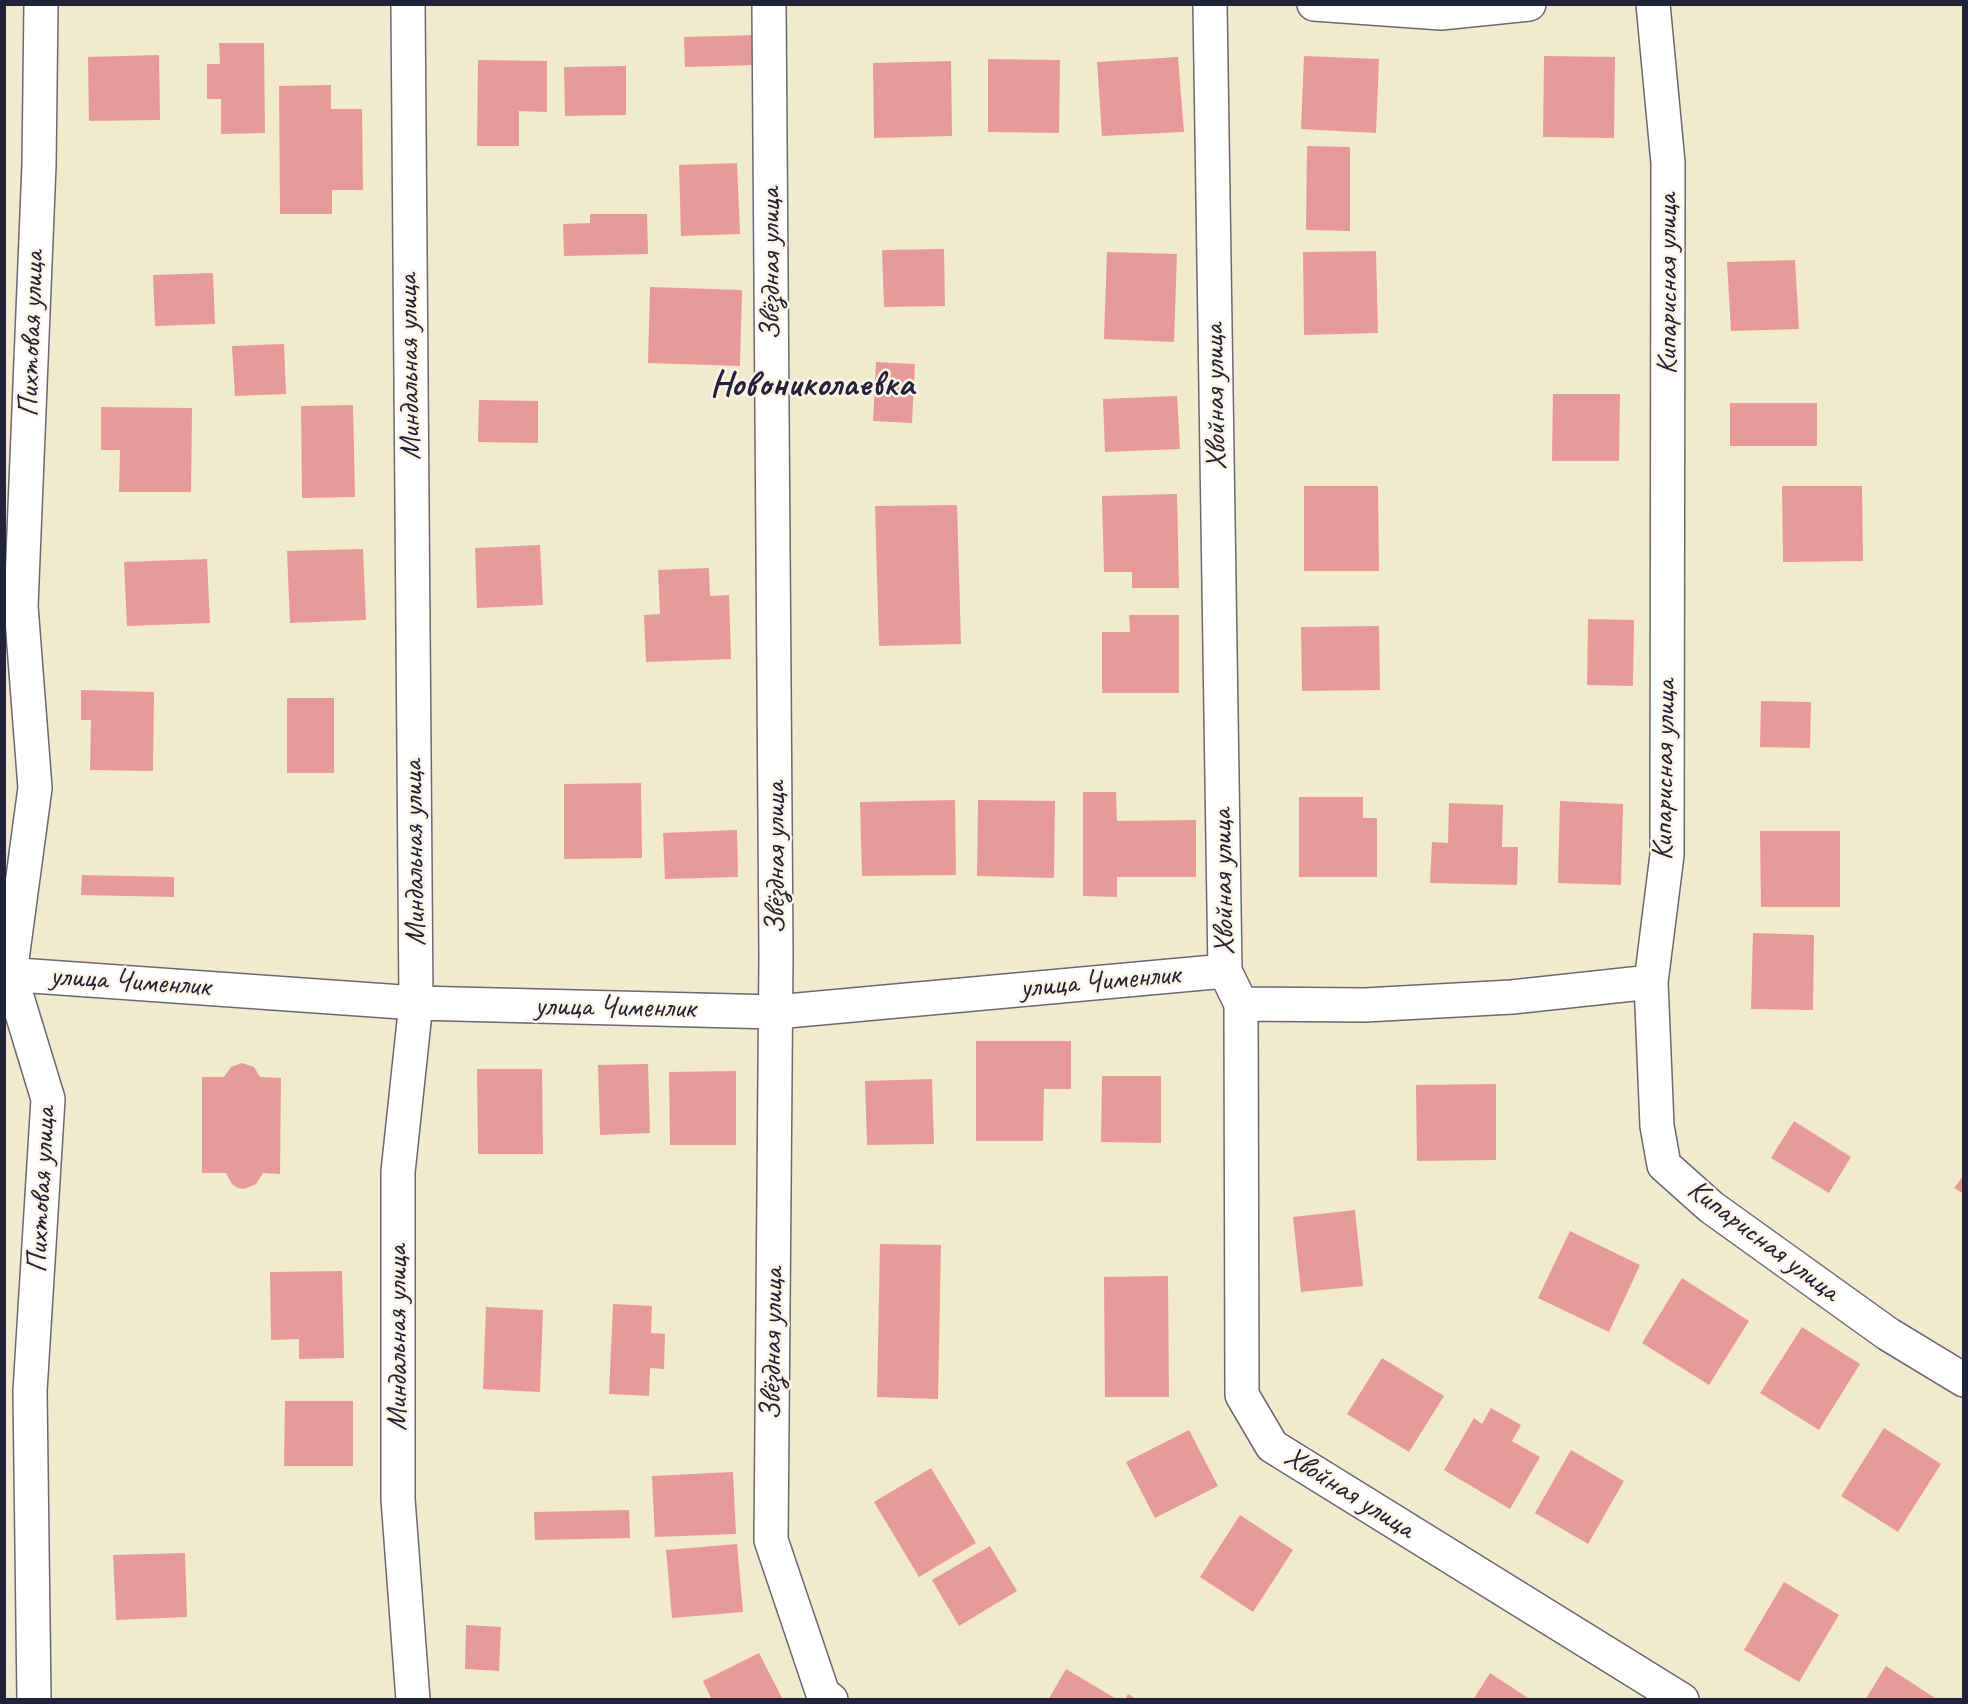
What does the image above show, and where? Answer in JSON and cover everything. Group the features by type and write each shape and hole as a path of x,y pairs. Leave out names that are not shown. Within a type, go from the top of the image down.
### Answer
{"street":[{"name":"Пихтовая улица","path":"34,1700 30,1391 48,1099 7,974 35,788 21,606 39,165 40,4"},
{"name":"Миндальная улица","path":"408,4 416,1003 398,1172 398,1499 413,1700"},
{"name":"Звёздная улица","path":"769,4 776,1012 771,1540 823,1694 831,1700"},
{"name":"Хвойная улица","path":"1210,4 1225,971 1241,1004 1242,1395 1272,1446 1682,1700"},
{"path":"1314,4 1441,13 1529,4"},
{"name":"Кипарисная улица","path":"1653,4 1668,162 1666,855 1651,982 1657,1126 1664,1165 1711,1207 1888,1334 1964,1380"},
{"name":"улица Чименлик","path":"7,974 416,1003 776,1012 1225,971"},
{"path":"1241,1004 1365,1005 1500,998 1651,982"}],"building":[{"path":"757,35 758,65 685,67 684,37"},
{"path":"219,43 264,43 265,133 221,134 221,99 207,99 207,64 220,64"},
{"path":"159,55 160,120 89,121 88,57"},
{"path":"1304,56 1379,59 1376,133 1301,129"},
{"path":"1544,56 1615,57 1614,138 1543,137"},
{"path":"1178,57 1184,132 1102,136 1097,62"},
{"path":"988,59 1060,60 1059,133 988,132"},
{"path":"478,60 547,61 547,112 519,111 519,146 477,146"},
{"path":"951,61 952,136 874,138 873,63"},
{"path":"626,66 626,115 565,116 564,67"},
{"path":"331,85 331,109 362,109 363,190 332,190 332,214 280,214 279,86"},
{"path":"1307,146 1350,147 1350,231 1306,230"},
{"path":"737,163 740,234 681,236 679,165"},
{"path":"590,214 647,214 648,254 564,256 563,224 590,223"},
{"path":"944,249 945,306 884,307 882,250"},
{"path":"1376,251 1378,333 1304,335 1303,252"},
{"path":"1107,252 1177,254 1174,342 1104,339"},
{"path":"1795,260 1799,329 1731,331 1727,262"},
{"path":"213,273 215,324 155,326 153,275"},
{"path":"650,287 742,290 740,366 648,363"},
{"path":"284,344 286,394 235,396 232,346"},
{"path":"876,362 915,364 912,423 873,421"},
{"path":"1553,394 1620,394 1619,461 1552,461"},
{"path":"1177,396 1180,449 1105,452 1103,399"},
{"path":"479,400 538,401 538,443 478,442"},
{"path":"1730,403 1817,403 1817,446 1730,446"},
{"path":"353,405 355,497 302,498 301,406"},
{"path":"101,407 192,408 191,492 119,492 120,450 101,450"},
{"path":"1304,486 1378,486 1379,571 1304,571"},
{"path":"1782,486 1862,486 1863,561 1783,562"},
{"path":"1177,494 1179,588 1132,588 1132,572 1104,572 1102,496"},
{"path":"957,505 961,644 879,646 875,506"},
{"path":"540,545 543,605 477,608 475,548"},
{"path":"363,549 366,620 290,623 287,551"},
{"path":"207,559 210,623 127,626 124,562"},
{"path":"709,568 710,596 729,595 731,659 646,662 644,615 660,614 658,570"},
{"path":"1129,615 1179,615 1179,693 1102,693 1102,632 1130,632"},
{"path":"1588,619 1634,620 1633,686 1587,685"},
{"path":"1379,626 1380,690 1302,691 1301,627"},
{"path":"81,690 154,692 153,771 90,770 91,720 81,720"},
{"path":"287,698 334,698 334,773 287,773"},
{"path":"1761,701 1811,702 1810,748 1760,747"},
{"path":"641,783 642,858 564,859 564,784"},
{"path":"1083,792 1116,792 1117,821 1196,820 1196,877 1117,877 1117,897 1083,896"},
{"path":"1299,797 1363,797 1363,818 1377,818 1377,877 1299,877"},
{"path":"955,800 956,875 862,876 860,802"},
{"path":"978,800 1055,801 1054,878 977,876"},
{"path":"1560,801 1623,804 1621,885 1558,883"},
{"path":"1449,803 1503,805 1502,847 1518,847 1517,885 1430,883 1432,842 1448,843"},
{"path":"737,830 738,877 665,879 663,833"},
{"path":"1760,831 1840,831 1840,907 1761,907"},
{"path":"82,875 174,877 174,897 81,895"},
{"path":"1753,933 1814,935 1813,1010 1751,1009"},
{"path":"976,1041 1071,1041 1071,1089 1044,1089 1043,1141 976,1141"},
{"path":"242,1063 254,1067 260,1077 281,1078 280,1174 263,1173 256,1184 244,1189 232,1184 226,1173 202,1173 202,1077 224,1077 231,1067"},
{"path":"648,1064 650,1133 600,1135 598,1065"},
{"path":"477,1069 542,1069 543,1154 478,1154"},
{"path":"736,1071 736,1145 670,1145 669,1072"},
{"path":"1102,1076 1161,1076 1161,1143 1101,1142"},
{"path":"932,1079 934,1144 867,1145 865,1081"},
{"path":"1496,1084 1496,1160 1417,1161 1416,1085"},
{"path":"1794,1121 1851,1157 1829,1193 1771,1158"},
{"path":"1964,1175 1964,1194 1954,1188"},
{"path":"1355,1210 1363,1286 1301,1292 1293,1217"},
{"path":"1570,1231 1640,1265 1609,1332 1538,1298"},
{"path":"880,1244 941,1245 938,1399 877,1397"},
{"path":"342,1271 344,1358 299,1359 299,1339 271,1340 270,1272"},
{"path":"1168,1276 1169,1397 1105,1397 1104,1277"},
{"path":"1682,1278 1749,1321 1709,1385 1642,1343"},
{"path":"613,1304 652,1306 651,1333 665,1334 664,1369 650,1368 649,1396 609,1394"},
{"path":"486,1307 543,1310 540,1392 483,1389"},
{"path":"1802,1327 1860,1364 1819,1430 1760,1393"},
{"path":"1382,1358 1444,1396 1409,1452 1347,1414"},
{"path":"285,1401 353,1401 353,1466 284,1466"},
{"path":"1491,1408 1521,1425 1512,1441 1540,1457 1510,1509 1444,1470 1474,1418 1482,1424"},
{"path":"1884,1428 1941,1464 1898,1532 1841,1496"},
{"path":"1189,1430 1218,1486 1155,1518 1126,1462"},
{"path":"1571,1450 1624,1481 1588,1544 1535,1513"},
{"path":"931,1468 976,1543 919,1577 874,1502"},
{"path":"733,1472 736,1534 655,1537 652,1476"},
{"path":"629,1510 630,1538 535,1540 534,1512"},
{"path":"1240,1515 1293,1550 1253,1612 1200,1577"},
{"path":"737,1544 743,1612 672,1618 666,1550"},
{"path":"990,1546 1017,1591 959,1626 932,1580"},
{"path":"185,1553 187,1617 116,1620 113,1555"},
{"path":"1784,1582 1839,1615 1799,1682 1744,1650"},
{"path":"466,1625 501,1627 499,1671 465,1669"},
{"path":"759,1653 783,1700 712,1700 703,1681"},
{"path":"1886,1666 1938,1700 1865,1700"},
{"path":"1066,1669 1118,1700 1048,1700"},
{"path":"1490,1673 1531,1700 1473,1700"},
{"path":"1128,1694 1138,1700 1125,1700"}],"district":[{"name":"Новониколаевка","path":"812,386"}]}
